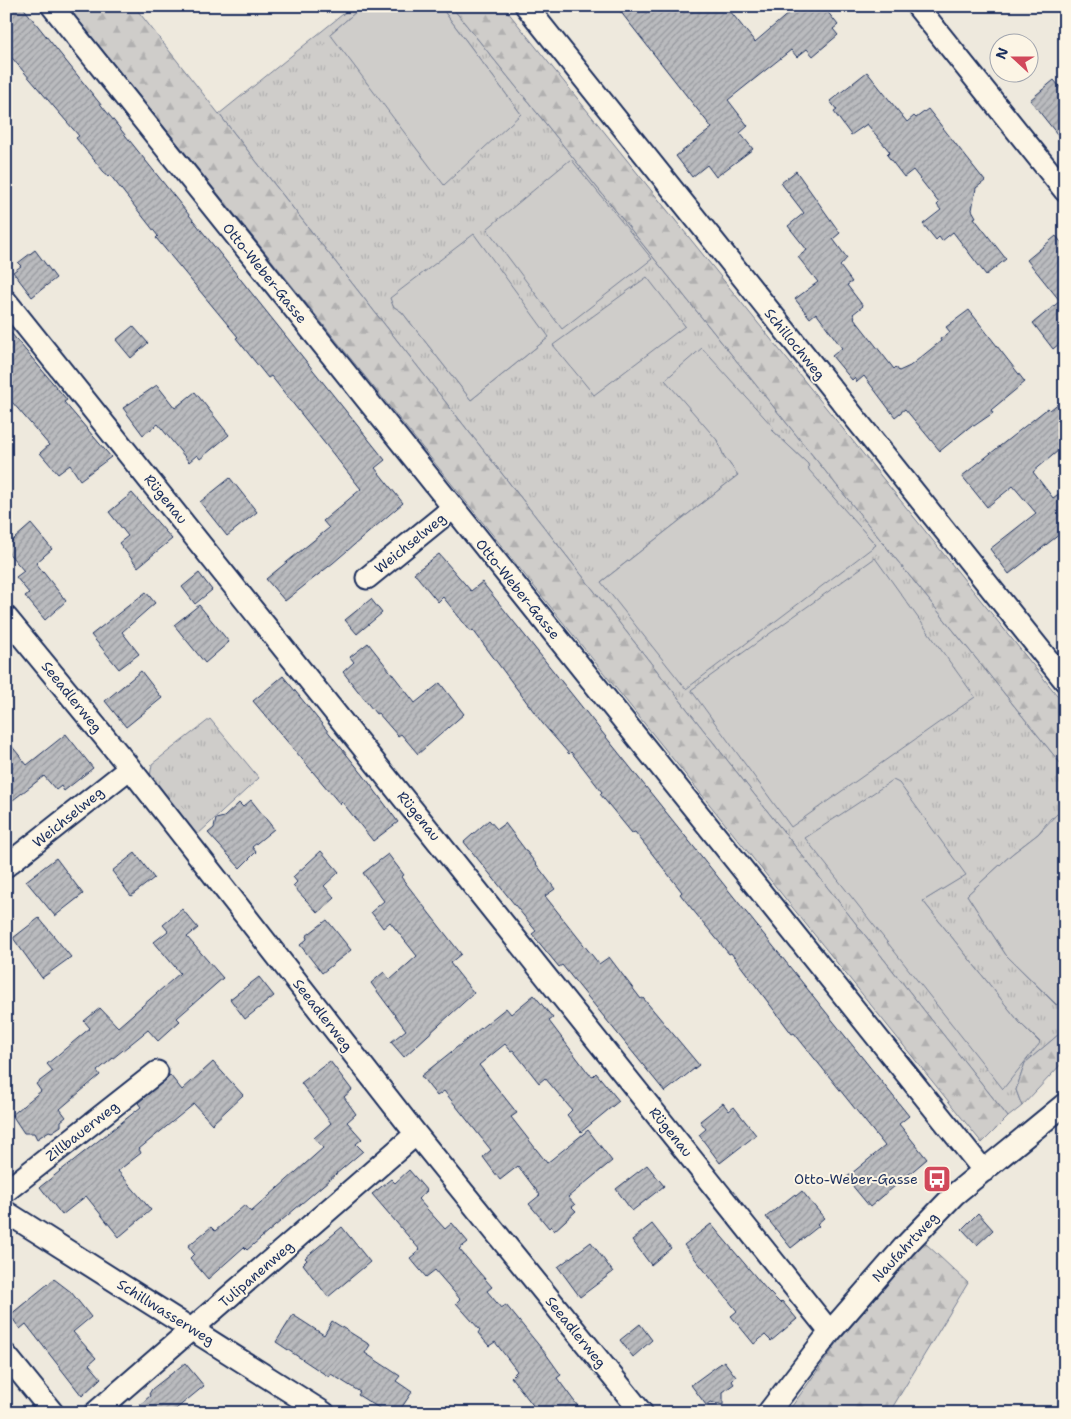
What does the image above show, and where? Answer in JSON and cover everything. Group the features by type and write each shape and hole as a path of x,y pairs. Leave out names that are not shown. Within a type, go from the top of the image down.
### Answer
{"street":[{"name":"Otto-Weber-Gasse","path":"52,6 984,1171"},
{"name":"Schillochweg","path":"526,6 1065,681"},
{"path":"917,6 1065,191"},
{"name":"Rügenau","path":"6,301 830,1332"},
{"name":"Weichselweg","path":"367,578 453,508"},
{"name":"Seeadlerweg","path":"6,616 130,768 416,1134 642,1413"},
{"name":"Weichselweg","path":"6,866 130,768"},
{"name":"Zillbauerweg","path":"6,1191 157,1072"},
{"name":"Naufahrtweg","path":"768,1413 830,1332 904,1247 955,1194 1065,1104"},
{"name":"Tulipanenweg","path":"95,1413 416,1134"},
{"name":"Schillwasserweg","path":"6,1212 193,1328 324,1413"},
{"path":"6,1355 53,1413"}],"green space":[{"path":"67,6 134,6 1008,1117 982,1143"},
{"path":"353,6 363,6 330,34 521,114 440,6 451,6 1065,769 1065,819 1061,815 1051,818 1038,834 1012,854 967,895 1006,955 1056,1005 1065,993 1065,1029 1025,1063 1016,1090 1022,1106 1008,1117 219,114","holes":["393,306 549,337 471,400 402,312","772,430 808,464 808,470 876,545 601,582 738,475 724,456 717,440","805,838 965,875 923,901 1020,1023 1040,1042"]},
{"path":"363,6 440,6 521,114 444,185 330,34"},
{"path":"451,6 503,6 1065,705 1065,769"},
{"path":"571,159 652,259 562,329 487,229"},
{"path":"474,234 549,337 471,400 402,312 393,306 390,298"},
{"path":"647,277 685,326 594,395 553,345"},
{"path":"702,348 773,427 772,430 808,464 809,470 876,545 686,689 601,582 738,475 724,456 717,440 665,380"},
{"path":"875,558 975,697 791,827 691,690"},
{"path":"210,719 259,778 196,836 150,777 152,764"},
{"path":"893,780 899,783 966,875 923,901 1020,1023 1040,1043 1003,1089 805,838"},
{"path":"1057,814 1065,819 1065,993 1057,1005 1006,955 967,895 1012,854 1038,834"},
{"path":"1065,1029 1065,1060 1022,1106 1016,1090 1025,1063"},
{"path":"924,1242 968,1283 889,1413 787,1413 838,1342"}],"building":[{"path":"6,6 22,6 385,460 375,468 403,503 285,601 266,579 329,528 323,521 361,489 271,376 268,378 236,338 238,337 156,238 158,236 110,175 108,177 76,138 79,136 6,51"},
{"path":"616,6 726,6 755,42 797,6 823,6 838,25 833,29 838,35 813,56 807,49 797,57 791,50 728,100 748,126 740,133 753,149 716,177 707,165 692,177 676,156 712,128"},
{"path":"867,72 907,122 928,109 985,181 976,188 972,210 976,217 974,218 1006,259 986,275 953,232 942,241 939,237 936,240 923,224 941,210 937,205 939,203 913,170 904,177 887,155 890,152 867,124 851,135 834,112 837,110 830,101"},
{"path":"1054,80 1065,93 1065,144 1030,100"},
{"path":"796,171 840,233 833,239 847,258 840,266 852,282 847,285 863,306 853,314 854,318 894,369 896,367 899,371 910,366 950,332 946,327 969,310 1025,382 991,410 993,413 974,426 972,425 940,451 905,409 895,417 864,376 857,382 854,378 852,380 832,356 842,348 816,313 810,318 795,299 818,282 798,257 807,250 788,226 804,213 781,183"},
{"path":"1056,236 1065,247 1065,339 1053,349 1033,323 1060,301 1027,260"},
{"path":"35,250 56,278 32,297 13,272 21,266 18,263"},
{"path":"133,326 148,343 131,358 116,340"},
{"path":"6,327 67,400 64,402 111,457 80,480 70,465 58,474 40,453 49,445 6,395"},
{"path":"157,385 175,408 195,392 229,435 200,459 197,455 189,462 158,424 143,435 123,408"},
{"path":"1065,398 1065,445 1033,472 1053,498 1065,489 1065,530 1009,574 990,549 1036,513 1013,486 987,507 962,476 1048,408 1050,410"},
{"path":"230,478 257,512 227,536 200,502"},
{"path":"132,493 172,539 138,567 119,543 128,536 109,512"},
{"path":"31,524 52,549 36,563 66,601 45,620 25,596 29,593 16,577 24,571 6,550 6,546"},
{"path":"439,554 471,591 482,582 909,1116 899,1124 927,1159 870,1207 846,1178 885,1146 794,1033 792,1034 731,953 729,954 680,894 682,892 635,832 632,833 600,794 602,792 571,752 569,754 543,724 473,630 471,632 443,597 438,602 414,573"},
{"path":"199,573 212,590 195,604 182,587"},
{"path":"146,592 155,603 122,632 139,654 119,669 91,635"},
{"path":"371,599 382,613 357,634 345,620"},
{"path":"199,605 229,642 205,663 174,625"},
{"path":"368,643 415,703 440,683 464,714 418,754 401,734 398,736 378,713 376,714 343,672 354,662 350,657"},
{"path":"141,671 162,698 126,727 105,701"},
{"path":"283,676 364,776 398,822 373,841 342,802 340,804 253,701"},
{"path":"66,734 93,768 64,791 61,786 56,790 44,776 13,800 6,791 6,739 27,765"},
{"path":"251,800 274,829 252,847 256,852 240,868 208,833 214,828 216,819 224,817 239,803 243,807"},
{"path":"489,820 497,829 505,823 555,889 545,896 599,964 609,957 641,999 643,998 699,1065 665,1092 562,965 559,967 532,934 536,931 464,842"},
{"path":"321,851 339,872 324,886 335,898 318,913 293,886 297,882 293,877"},
{"path":"135,853 154,878 131,896 112,871"},
{"path":"388,854 404,875 401,877 461,954 450,963 474,993 404,1057 391,1042 406,1030 371,983 384,972 390,980 417,956 390,922 383,928 371,912 384,901 363,873"},
{"path":"56,858 83,894 55,916 26,881"},
{"path":"182,909 198,928 187,937 223,978 177,1018 180,1021 158,1041 148,1030 97,1071 100,1075 60,1109 66,1117 61,1121 61,1126 37,1139 34,1133 24,1133 12,1115 41,1091 36,1084 53,1071 47,1064 90,1028 84,1021 100,1008 118,1027 180,973 154,942 168,931 163,925"},
{"path":"39,918 71,957 42,978 13,938"},
{"path":"327,920 351,950 322,973 300,945 307,939 306,936"},
{"path":"259,977 274,996 245,1019 230,999"},
{"path":"534,995 553,1018 549,1021 589,1074 593,1076 596,1073 619,1101 581,1132 567,1115 572,1110 545,1078 539,1083 513,1050 511,1051 505,1044 479,1065 517,1113 511,1117 547,1163 588,1130 612,1161 568,1197 575,1205 572,1207 576,1211 554,1231 551,1226 549,1228 529,1204 540,1195 518,1166 500,1180 483,1157 491,1150 444,1091 437,1096 421,1076 506,1008 511,1014"},
{"path":"330,1061 352,1090 344,1097 356,1114 347,1122 362,1139 356,1144 363,1151 247,1250 244,1247 208,1279 190,1258 194,1254 188,1246 211,1227 215,1231 245,1205 251,1212 323,1148 314,1138 331,1123 301,1083"},
{"path":"213,1062 243,1095 212,1124 194,1104 139,1149 141,1153 118,1171 151,1210 119,1237 86,1196 62,1215 40,1187 141,1107 138,1103 170,1075 182,1090"},
{"path":"723,1103 729,1111 734,1107 756,1135 720,1163 699,1135 706,1129 700,1121"},
{"path":"647,1165 664,1186 632,1211 616,1189"},
{"path":"409,1170 427,1191 418,1199 445,1229 452,1223 468,1242 459,1249 492,1287 487,1291 501,1308 506,1305 546,1354 561,1375 557,1378 583,1413 539,1413 511,1377 517,1371 495,1342 489,1346 478,1333 480,1330 456,1303 460,1299 435,1270 426,1277 410,1258 420,1250 372,1194 391,1179 395,1183"},
{"path":"802,1191 824,1218 817,1224 819,1226 791,1248 766,1217 795,1194 796,1196"},
{"path":"978,1213 993,1230 977,1245 962,1229"},
{"path":"652,1224 671,1248 651,1265 632,1240"},
{"path":"711,1224 766,1289 780,1303 782,1301 797,1319 771,1341 765,1335 754,1344 731,1316 737,1311 684,1245"},
{"path":"342,1227 370,1262 328,1297 303,1264 307,1260 305,1258"},
{"path":"591,1242 613,1272 580,1297 558,1267"},
{"path":"54,1279 71,1292 91,1317 73,1332 96,1358 89,1364 101,1378 82,1396 26,1324 20,1329 10,1315"},
{"path":"293,1315 324,1335 332,1321 370,1345 365,1353 400,1376 396,1381 412,1392 398,1413 387,1413 358,1395 360,1392 331,1374 329,1377 276,1342"},
{"path":"640,1324 652,1340 633,1357 620,1340"},
{"path":"724,1361 736,1377 732,1381 734,1384 723,1392 723,1405 710,1402 706,1405 691,1385"},
{"path":"185,1363 204,1386 171,1413 130,1413 150,1396 149,1394 152,1389"}],"place":[{"name":"Otto-Weber-Gasse","path":"937,1179"}]}
